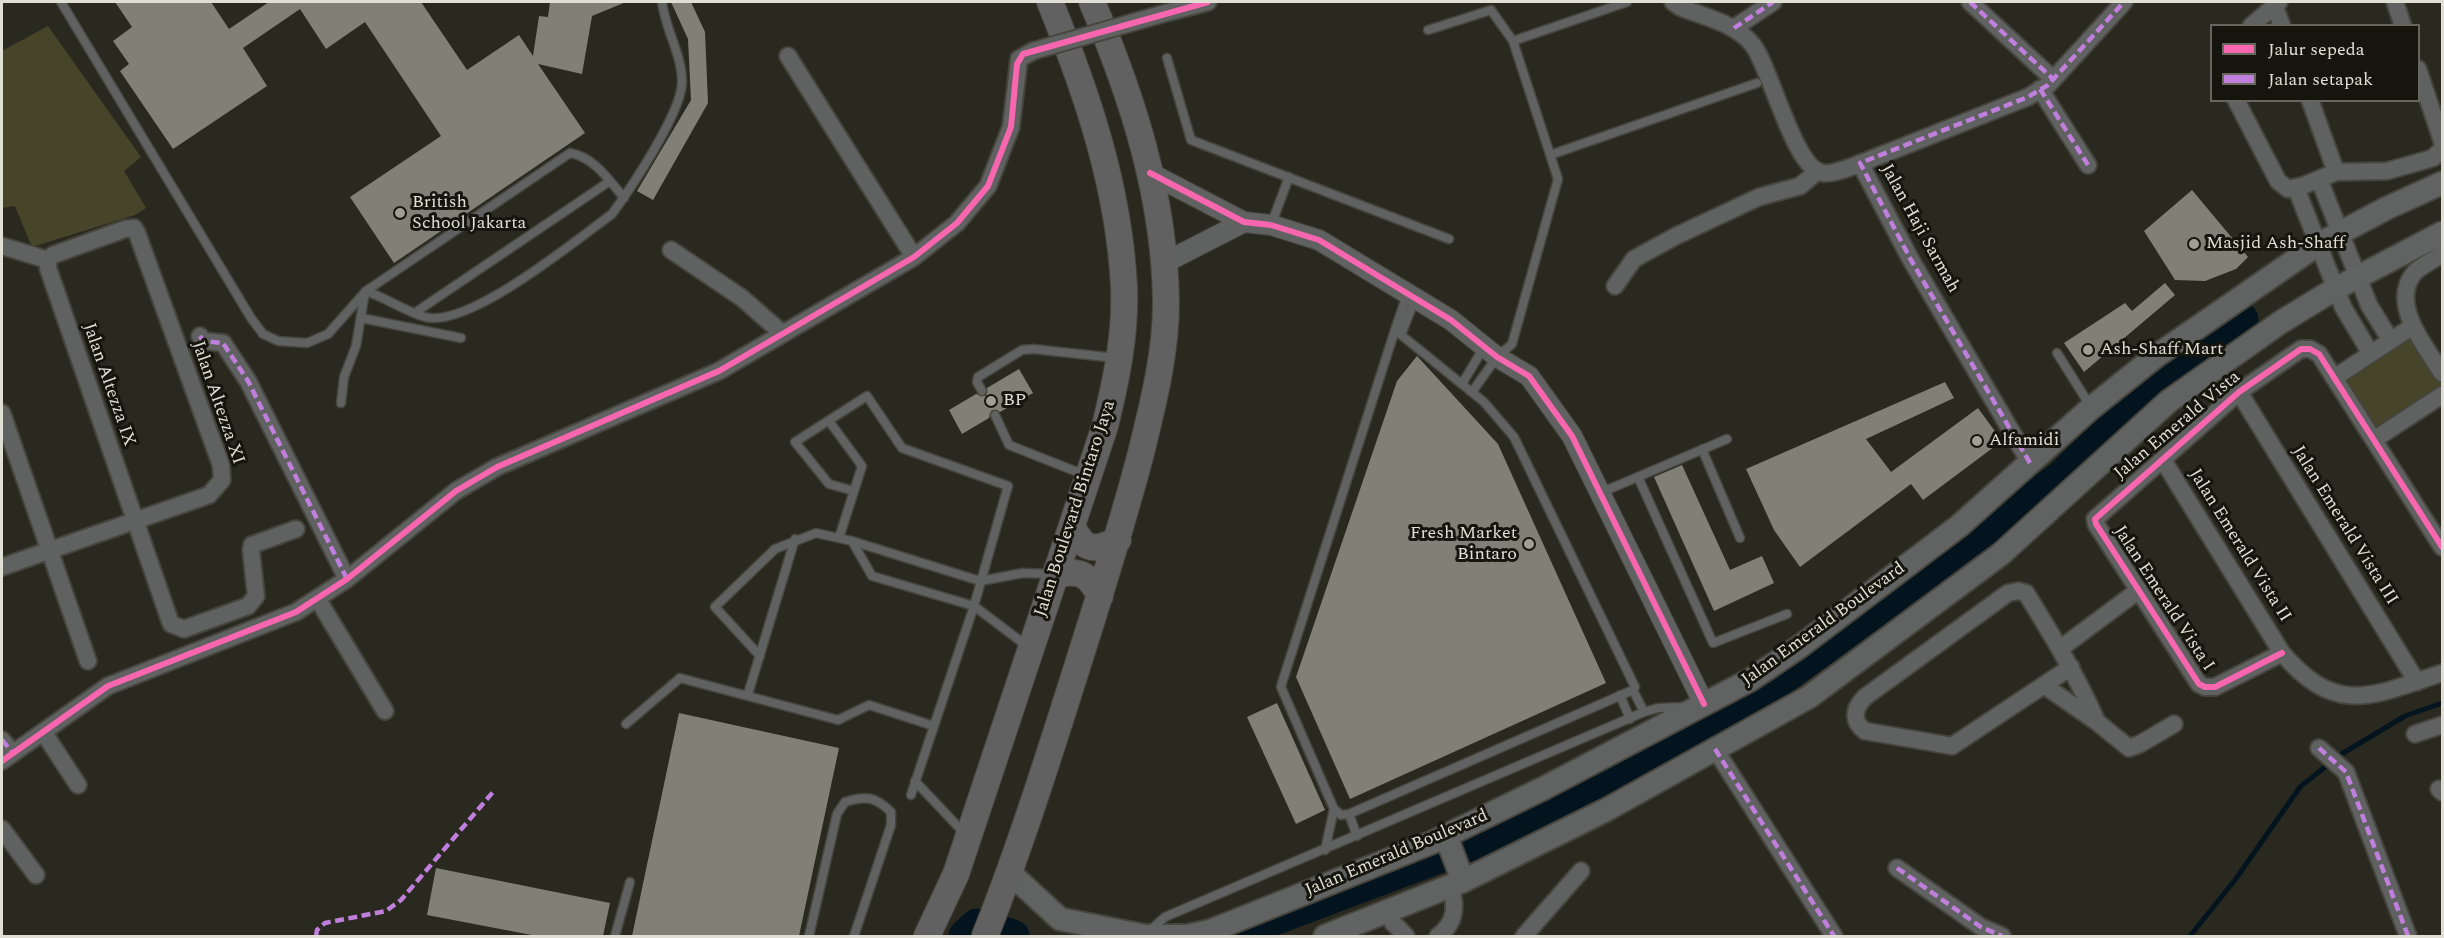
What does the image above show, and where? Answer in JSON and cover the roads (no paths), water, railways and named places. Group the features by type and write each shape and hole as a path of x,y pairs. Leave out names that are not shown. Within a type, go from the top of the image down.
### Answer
{"main road":[{"name":"Jalan Boulevard Bintaro Jaya","path":"927,936 956,874 1072,526 1105,426 1119,358 1124,288 1120,243 1102,147 1079,72 1050,2"},
{"path":"986,936 1010,873 1119,540 1158,378 1166,306 1164,263 1150,173 1115,55 1092,2"},
{"name":"Jalan Emerald Boulevard","path":"1010,873 1055,928 1145,936 1187,936 1210,931 1441,845 1750,680 1959,526 2091,408 2156,356 2317,245 2442,183"},
{"path":"1325,936 1387,911 1606,810 1809,697 2001,554 2169,401 2282,322 2335,289 2442,233"},
{"path":"1072,526 1079,541 1090,548 1102,547 1119,540"},
{"path":"1056,574 1072,571 1084,574 1093,582 1100,596"},
{"path":"1441,845 1455,879"}],"street":[{"path":"5,751 44,733 108,686 275,623 347,579 456,491 496,467 719,371 914,257 957,223 988,186 1011,127 1019,58 1033,51 1208,2"},
{"path":"1615,286 1634,260 1676,236 1759,197 1800,186 1818,171 1792,137 1754,46 1734,28 1680,8 1673,2"},
{"path":"1734,28 1773,2"},
{"path":"1970,2 2047,84 2088,165"},
{"path":"1860,163 2028,96 2047,84 2124,2"},
{"path":"2395,2 2402,24"},
{"path":"2253,24 2277,4 2282,24"},
{"path":"788,56 914,257"},
{"path":"2420,75 2442,141"},
{"path":"2237,102 2283,187 2296,188 2336,172 2387,171 2433,158 2442,149"},
{"path":"2311,102 2336,172"},
{"name":"Jalan Haji Sarmah","path":"1818,171 1825,174 1860,163 1911,260 2030,463"},
{"path":"1150,173 1244,222 1271,225 1319,240 1451,320 1490,352 1529,376 1572,436 1700,706"},
{"path":"2319,179 2338,233 2369,304 2391,341"},
{"path":"2296,188 2348,318 2371,354"},
{"path":"1164,263 1244,222"},
{"name":"Jalan Altezza XI","path":"2,567 209,495 222,480 221,465 134,228 125,229 50,258"},
{"path":"2,246 50,258"},
{"path":"671,250 742,298 783,333"},
{"path":"2442,254 2416,272 2407,287 2406,301 2413,326 2442,373"},
{"name":"Jalan Altezza IX","path":"50,258 48,268 171,624 184,629 248,606 256,596 252,545 296,529"},
{"path":"2413,326 2334,378 2442,548"},
{"path":"200,336 203,341 223,344 248,381 347,579"},
{"name":"Jalan Emerald Vista","path":"2097,515 2239,392 2301,349 2310,349 2319,354 2334,378"},
{"name":"Jalan Emerald Vista III","path":"2239,392 2417,682"},
{"path":"2374,439 2442,395"},
{"path":"2,413 88,661"},
{"name":"Jalan Emerald Vista II","path":"2163,460 2282,653"},
{"name":"Jalan Emerald Vista I","path":"2097,515 2096,524 2199,684 2205,687 2216,687 2282,653"},
{"name":"Jalan Emerald Vista I","path":"2061,648 2139,590"},
{"path":"2070,667 2045,686 1952,746 1865,731 1859,726 1855,716 1857,705 1865,697 2008,593 2018,591 2026,593 2061,648 2097,722"},
{"path":"317,598 385,711"},
{"path":"2282,653 2316,686 2342,696 2372,696 2442,673"},
{"path":"2045,686 2097,722 2129,748 2174,724"},
{"path":"2415,735 2442,725"},
{"path":"44,733 78,785"},
{"path":"1715,749 1834,936"},
{"path":"2328,755 2349,782 2408,936"},
{"path":"2,829 36,875"},
{"path":"1897,868 1981,927 2002,936"},
{"path":"1524,936 1581,871"},
{"path":"1439,936 1450,924 1456,911 1455,879"},
{"path":"1387,911 1393,923 1406,936"}],"lane":[{"path":"61,2 251,318 263,334 278,341 307,343 328,334 366,291 570,153 580,155 597,166 624,198"},
{"path":"366,291 425,317 445,318 487,300 612,214 624,198 678,104 682,81 662,2"},
{"path":"1513,41 1627,2"},
{"path":"1428,30 1491,10 1513,41 1558,179 1512,344 1490,352 1462,384"},
{"path":"1167,58 1191,140 1449,239"},
{"path":"1550,155 1757,83"},
{"path":"1271,225 1289,177"},
{"path":"416,312 610,181"},
{"path":"341,403 344,377 356,346 366,291"},
{"path":"1411,296 1281,687 1334,809 1341,815 1349,814 1633,690"},
{"path":"361,318 461,338"},
{"path":"1398,333 1472,392 1514,437 1635,687 1633,690 1644,712"},
{"path":"982,391 977,382 978,377 1022,350 1033,349 1119,358"},
{"path":"1472,392 1490,352"},
{"path":"2057,354 2091,408"},
{"path":"854,491 829,484 795,442 867,396 902,448 1008,486 974,606 911,795"},
{"path":"994,415 1010,445 1088,477"},
{"path":"829,421 862,466 839,538"},
{"path":"1600,493 1727,439"},
{"path":"1702,449 1740,538"},
{"path":"1638,477 1713,643 1787,615"},
{"path":"760,656 715,607 775,549 795,539 816,533 852,541 980,581 1023,573 1056,574"},
{"path":"748,694 795,539"},
{"path":"852,541 872,576 974,606 1031,648"},
{"path":"626,724 680,678 748,694 838,720 869,705 933,726"},
{"path":"1620,695 1630,719"},
{"path":"1145,936 1165,917 1644,712 1674,706 1700,706"},
{"path":"915,781 968,837"},
{"path":"809,936 837,814 845,802 867,797 878,799 891,812 891,825 854,936"},
{"path":"1324,850 1334,809"},
{"path":"1349,814 1357,836"},
{"path":"615,936 630,882"}],"waterway":[{"path":"1229,936 1502,833 1736,712 2061,477 2177,364 2242,319"},
{"path":"2190,936 2235,880 2300,787 2340,755 2405,716 2442,703"},
{"path":"965,936 977,925 1013,936"}],"place":[{"name":"British School Jakarta","path":"400,213"},
{"name":"Masjid Ash-Shaff","path":"2194,244"},
{"name":"Ash-Shaff Mart","path":"2088,350"},
{"name":"BP","path":"991,401"},
{"name":"Alfamidi","path":"1977,441"},
{"name":"Fresh Market Bintaro","path":"1529,544"}]}
